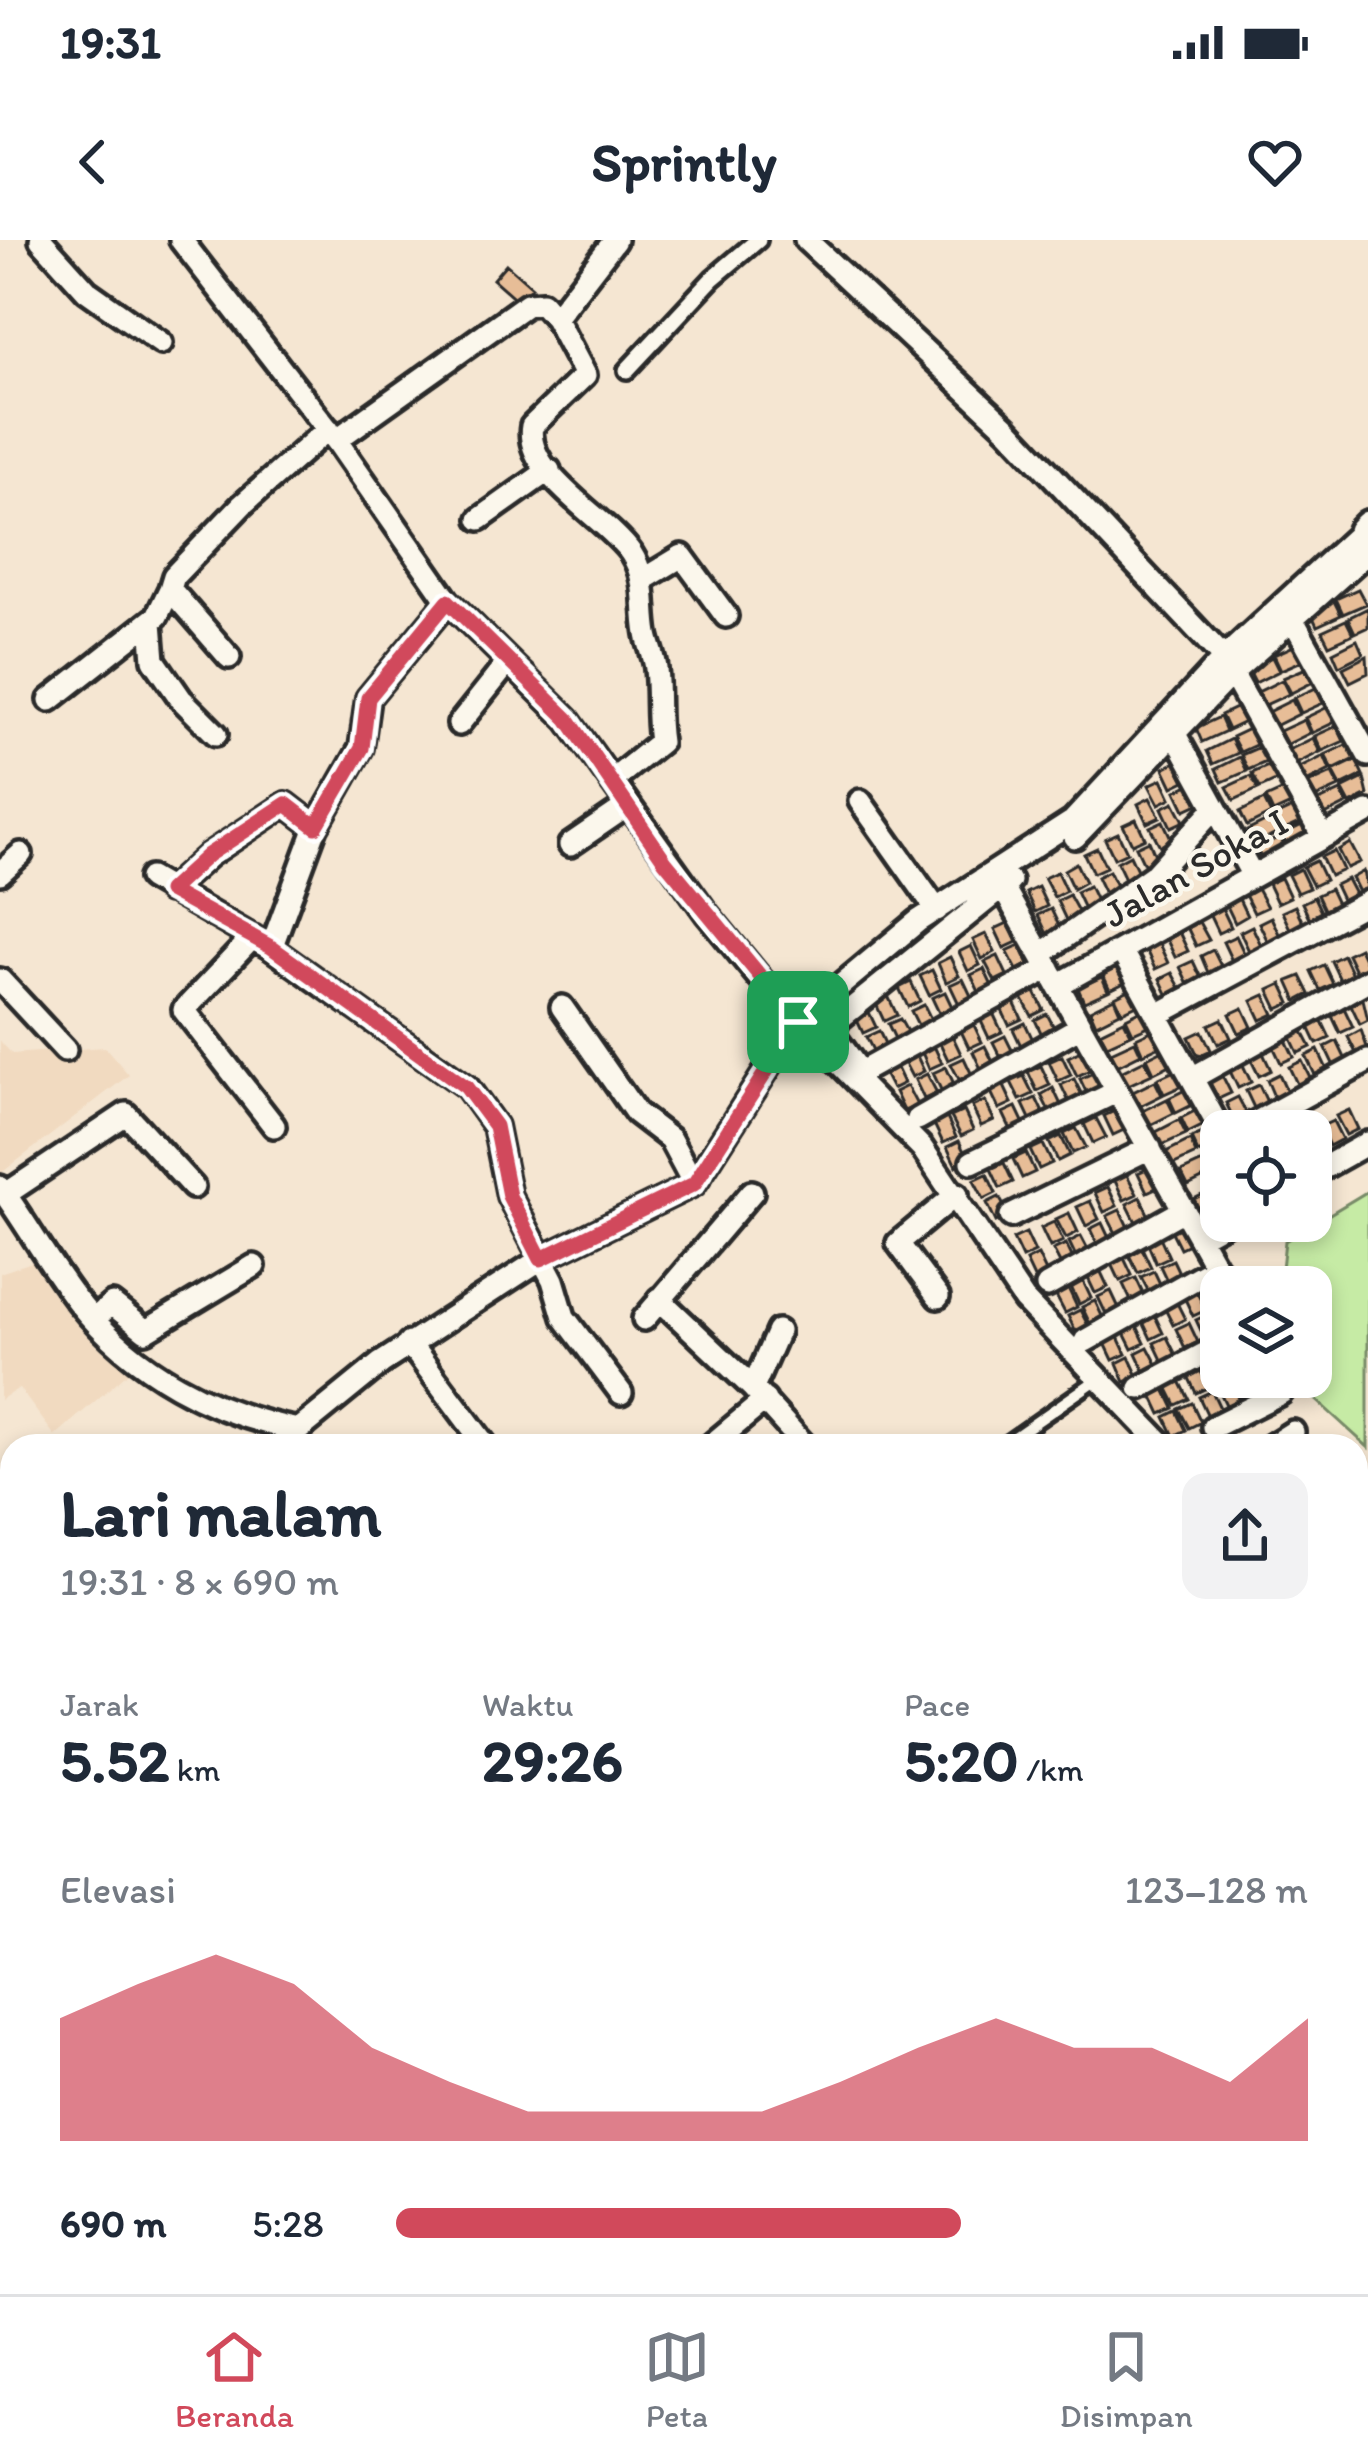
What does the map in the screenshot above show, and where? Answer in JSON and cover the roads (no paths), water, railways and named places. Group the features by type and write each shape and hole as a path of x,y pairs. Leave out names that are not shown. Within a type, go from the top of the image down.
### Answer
{"street":[{"path":"41,240 87,291 161,343"},
{"path":"182,240 332,435 448,601 506,665 568,719 685,887 798,1022 906,1129 957,1194 1024,1300 1153,1434"},
{"path":"555,318 615,240"},
{"path":"627,370 713,278 758,240"},
{"path":"806,240 1007,428 1228,665 1323,837"},
{"path":"50,700 161,613 190,554 332,435 527,304 542,303 585,375 530,429 531,443 566,494 619,538 644,579 646,634 656,664 653,719 660,740 613,780"},
{"path":"480,519 549,470"},
{"path":"308,1434 410,1343 541,1259 694,1184 798,1022 937,910 1073,821 1228,665 1366,537"},
{"path":"1215,808 1155,874 1049,969 865,1070 858,1070 832,1033 838,1019 1003,886 1079,834 1176,736 1228,665 1292,618 1366,537"},
{"path":"644,579 682,556 726,616"},
{"path":"170,589 229,657"},
{"path":"274,1126 184,1010 262,942 316,827 362,748 368,698 448,601"},
{"path":"1292,618 1368,755"},
{"path":"151,622 154,659 181,698 216,734"},
{"path":"459,724 506,665"},
{"path":"1176,736 1253,876"},
{"path":"860,801 937,910"},
{"path":"169,891 208,855 286,804 316,827"},
{"path":"570,845 627,806"},
{"name":"Jalan Soka I","path":"1049,969 1121,950 1368,812"},
{"path":"0,872 21,854"},
{"path":"150,878 262,942 403,1045 451,1072 476,1098 495,1126 509,1196 564,1317 621,1393"},
{"path":"1003,886 1216,1266"},
{"path":"1157,1015 1368,902"},
{"path":"1121,950 1210,1110"},
{"path":"0,980 65,1050"},
{"path":"1192,1078 1368,980"},
{"path":"562,1007 628,1105 670,1139 694,1184"},
{"path":"918,1119 1081,1026"},
{"path":"1278,1110 1368,1061"},
{"path":"972,1162 1116,1092"},
{"path":"193,1187 126,1114 3,1191 94,1319 199,1402 291,1434"},
{"path":"1332,1163 1368,1143"},
{"path":"1012,1216 1150,1148"},
{"path":"644,1319 752,1192"},
{"path":"938,1297 898,1243 957,1194"},
{"path":"1047,1286 1184,1210"},
{"path":"94,1319 113,1304 146,1331 254,1266"},
{"path":"1084,1341 1200,1287"},
{"path":"659,1299 794,1434"},
{"path":"721,1434 759,1394 778,1331"},
{"path":"410,1343 477,1434"},
{"path":"1140,1388 1200,1356"},
{"path":"1213,1427 1273,1398"}],"lane":[{"path":"1019,1434 1102,1376"}]}
